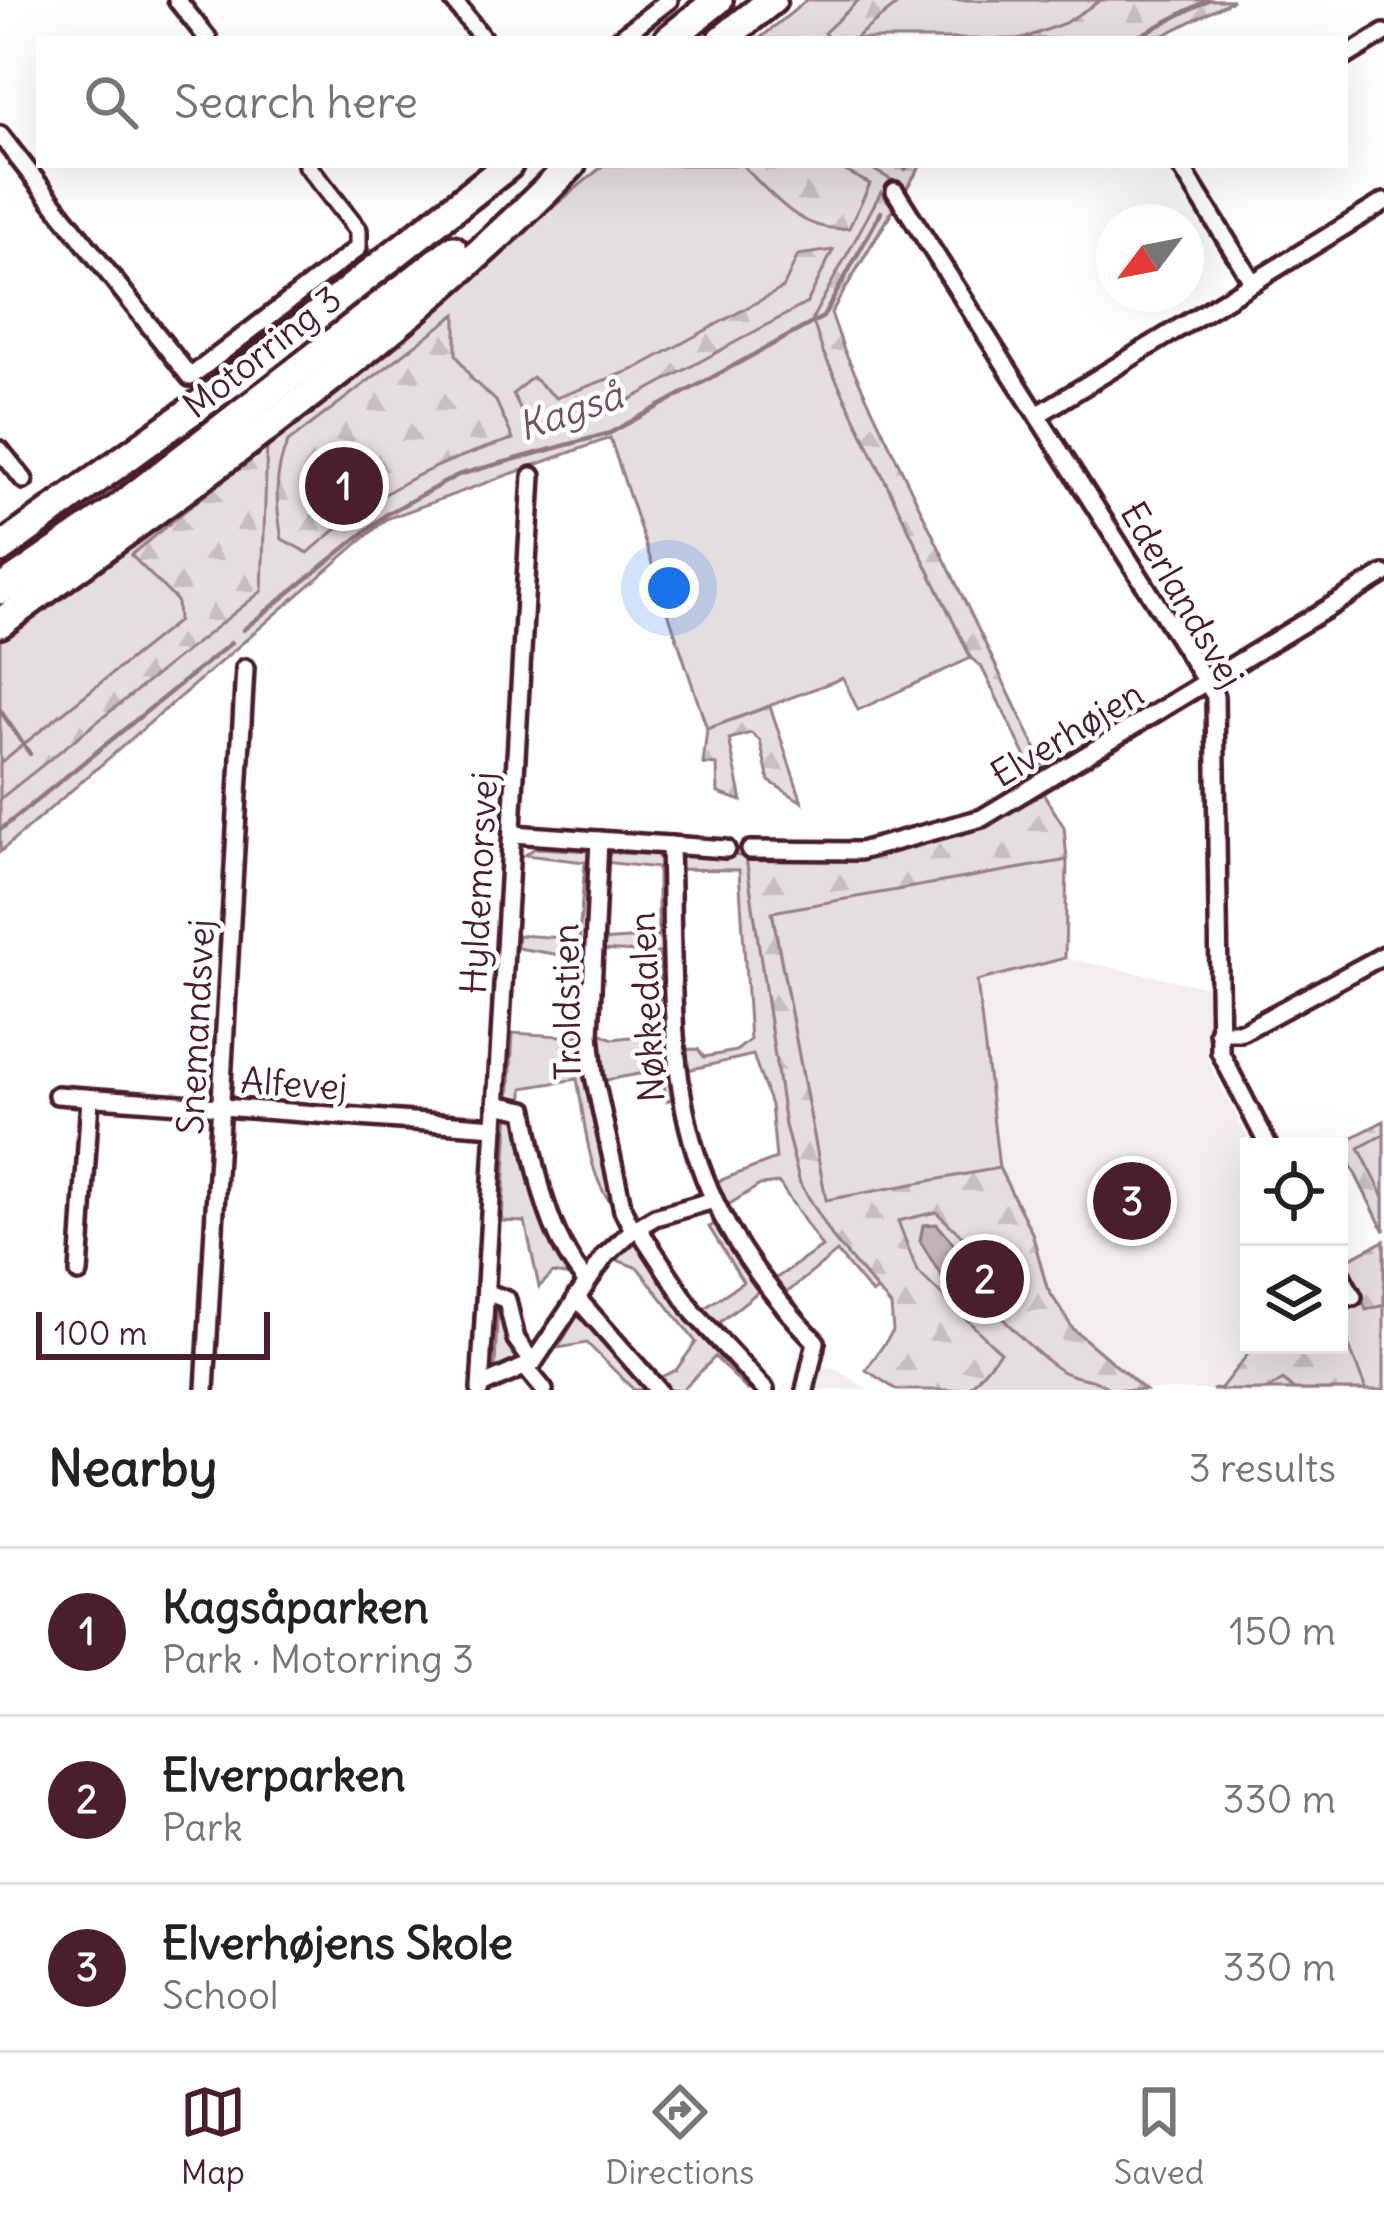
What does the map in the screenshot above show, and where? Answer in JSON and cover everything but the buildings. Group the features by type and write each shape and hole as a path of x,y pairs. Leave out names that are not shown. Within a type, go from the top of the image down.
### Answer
{"highway":[{"path":"672,36 718,0"},
{"path":"727,36 772,0"},
{"name":"Motorring 3","path":"0,549 245,372 504,168"},
{"name":"Motorring 3","path":"0,590 118,508 563,168"},
{"path":"0,623 298,401 519,218 564,168"}],"street":[{"path":"177,0 206,36"},
{"path":"453,0 481,36"},
{"path":"624,36 670,0"},
{"path":"1348,55 1384,33"},
{"path":"0,135 190,377 358,248 358,230 309,168"},
{"path":"1182,168 1253,283"},
{"name":"Ederlandsvej","path":"895,191 1215,696 1220,754 1218,1032 1226,1067 1264,1138"},
{"path":"1039,414 1384,202"},
{"path":"0,450 24,480"},
{"name":"Hyldemorsvej","path":"480,1388 532,476"},
{"name":"Elverhøjen","path":"750,850 860,851 943,833 1012,804 1384,574"},
{"name":"Snemandsvej","path":"205,1390 245,668"},
{"path":"512,834 726,849"},
{"name":"Troldstien","path":"598,840 593,1076 623,1210 694,1313 766,1390"},
{"name":"Nøkkedalen","path":"670,845 673,1054 680,1106 714,1200 760,1278 816,1342 805,1390"},
{"path":"1218,1032 1241,1032 1384,955"},
{"name":"Alfevej","path":"57,1095 495,1127"},
{"path":"80,1273 90,1098"},
{"path":"496,1105 525,1110 534,1163 566,1258 586,1282"},
{"path":"480,1388 529,1366 586,1282 635,1229 714,1200"},
{"path":"1348,1288 1353,1297"},
{"path":"486,1292 507,1300 516,1339 544,1390"},
{"path":"576,1297 658,1390"}],"shaded area":[{"path":"1065,958 1207,987 1207,1059 1247,1138 1240,1138 1240,1354 1280,1354 1244,1390 1145,1390 1073,1329 1047,1288 1032,1233 999,1168 977,981"},
{"path":"937,1224 958,1256 957,1272 945,1282 920,1241 923,1225"},
{"path":"834,1367 868,1390 817,1390 818,1369"}],"green space":[{"path":"807,0 1233,0 1162,36 763,36"},
{"path":"859,0 903,0 858,36 824,33"},
{"path":"1101,0 1233,0 1162,36 1030,36 1065,23"},
{"path":"600,168 919,168 831,312 823,352 971,658 858,710 843,678 707,729 610,438 386,519 0,852 0,639 267,444"},
{"path":"745,168 840,168 870,184 849,228 817,225 777,200"},
{"path":"870,168 919,168 906,188"},
{"path":"881,192 893,208 831,313 844,350 1043,764 1033,771 981,666 971,658 823,352 812,319"},
{"path":"833,250 807,303 604,414 531,432 513,394 532,377 556,398 635,369 783,288 798,255"},
{"path":"456,314 456,354 472,379 496,401 513,439 403,483 308,553 282,539 277,490 288,442"},
{"path":"267,444 262,591 0,799 0,763 178,621 177,601 131,555"},
{"path":"770,706 802,802 769,781 760,741 751,733 729,739 742,801 718,793 717,765 703,764 707,729"},
{"path":"1040,788 1064,827 1067,860 772,912 826,1200 999,1168 1032,1233 1047,1288 1073,1329 1145,1390 1111,1390 1066,1373 1036,1351 970,1284 967,1241 936,1212 898,1221 917,1271 1000,1352 968,1390 897,1390 866,1370 893,1331 891,1306 834,1239 800,1183 785,1125 746,857 822,857 859,851 933,830"},
{"path":"670,845 746,857 785,1125 800,1183 834,1239 877,1290 872,1294 837,1252 778,1300 765,1286 714,1327 699,1312 743,1282 709,1227 724,1219 766,1285 822,1247 779,1183 760,1185 720,1210 708,1185 776,1159 771,1105 753,1055 675,1073 672,1050 698,1049 704,1057 736,1051 750,1040 739,870 670,869"},
{"path":"535,848 591,851 585,1049 616,1209 593,1165 577,1079 523,1088 523,1105 509,1101 513,1033 577,1037 579,958 517,948 518,935 579,939 585,862 525,855"},
{"path":"605,852 657,855 662,863 663,1034 672,1099 667,1101 661,1070 601,1081 598,1032 613,1039 646,1035 656,1018 660,985 659,953 599,950 599,941 658,937 658,868 604,862"},
{"path":"1067,860 1065,958 977,981 999,1168 1032,1233 1047,1288 1073,1329 1145,1390 968,1390 1000,1351 826,1200 772,911"},
{"path":"509,1109 522,1114 547,1221 576,1277 553,1273 539,1287 525,1222 502,1221"},
{"path":"1384,1121 1384,1134 1359,1148 1384,1197 1384,1231 1348,1160 1348,1140"},
{"path":"1384,1134 1384,1231 1348,1159 1348,1154"},
{"path":"640,1237 760,1390 747,1390 715,1357 682,1390 663,1390 654,1380 676,1370 696,1342 638,1268 614,1259"},
{"path":"1384,1241 1384,1390 1244,1390 1320,1354 1348,1354 1348,1296 1357,1293 1348,1259"},
{"path":"1384,1241 1384,1305 1366,1310 1348,1259"},
{"path":"498,1299 522,1360 505,1369 495,1366"},
{"path":"583,1306 653,1390 634,1390 587,1343 558,1348"},
{"path":"1348,1343 1366,1390 1294,1390 1283,1380 1267,1390 1212,1390 1221,1388 1248,1354 1348,1354"}],"waterway":[{"name":"Kagså","path":"1139,36 1208,0"},
{"name":"Kagså","path":"243,630 387,514 458,475 610,433 823,317 881,212"},
{"name":"Kagså","path":"0,830 231,643"},
{"path":"0,710 30,754"}],"place":[{"name":"Kagsåparken","path":"344,486"},
{"name":"Elverhøjens Skole","path":"1132,1201"},
{"name":"Elverparken","path":"985,1279"}]}
